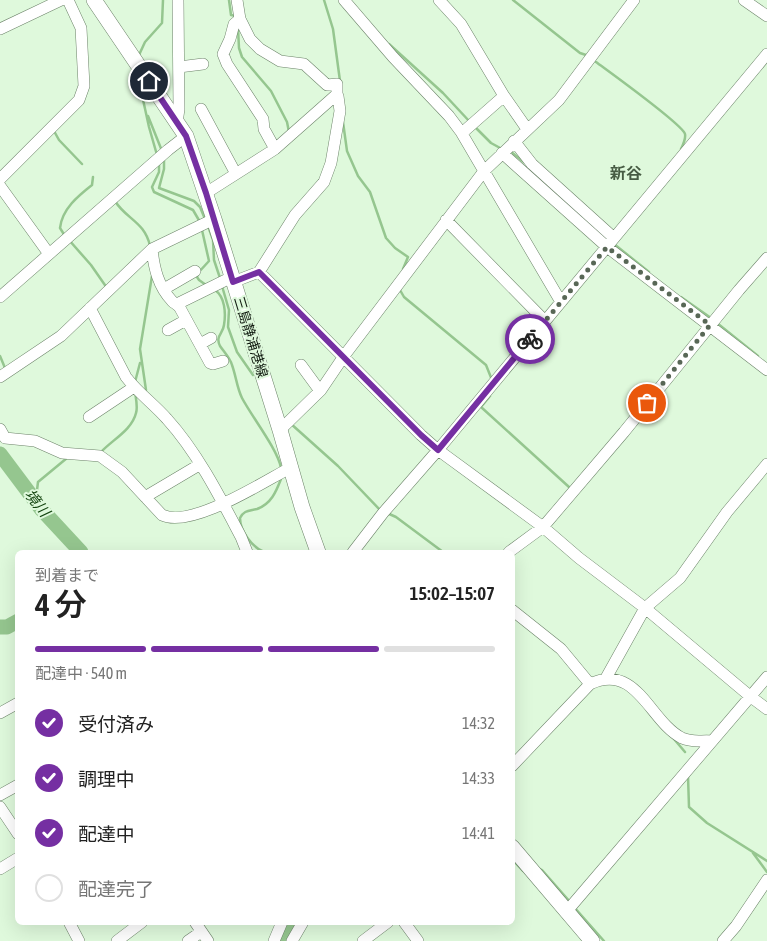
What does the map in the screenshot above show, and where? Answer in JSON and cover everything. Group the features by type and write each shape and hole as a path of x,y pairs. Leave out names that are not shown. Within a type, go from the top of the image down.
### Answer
{"main road":[{"name":"三島静浦港線","path":"94,0 186,136 206,193 302,507 317,550"},
{"path":"515,850 570,906 592,941"}],"street":[{"path":"0,29 46,3 61,0"},
{"path":"0,179 79,100 84,86 81,28 68,0"},
{"path":"177,122 179,109 178,0"},
{"path":"177,304 232,279 259,272 295,215 324,182 331,163 340,111 336,84 327,85 304,64 280,60 253,44 246,34 240,19 237,0"},
{"path":"344,0 462,132 561,302"},
{"path":"439,0 461,24 504,96 527,129"},
{"path":"280,430 320,391 344,356 484,171 559,100 634,0"},
{"path":"744,0 767,16"},
{"path":"240,19 234,24 223,54 263,119 264,130 275,149"},
{"path":"355,550 383,513 438,450 767,54"},
{"path":"179,67 203,64"},
{"path":"206,193 275,149 337,95"},
{"path":"462,132 504,96"},
{"path":"201,109 236,174"},
{"path":"0,297 186,136"},
{"path":"507,148 611,242 767,370"},
{"path":"507,148 532,164 611,242"},
{"path":"0,186 49,254"},
{"path":"0,377 61,336 152,249 214,219"},
{"path":"446,220 545,321"},
{"path":"152,249 156,275 164,290 171,300 177,304 211,364 223,361"},
{"path":"512,550 543,527 767,258"},
{"path":"164,290 195,271"},
{"path":"259,272 438,450 543,527 767,709"},
{"path":"90,308 126,378 167,419 190,449 223,504 241,537 245,550"},
{"path":"168,330 186,320"},
{"path":"200,344 211,338"},
{"path":"301,366 320,391"},
{"path":"89,417 134,387"},
{"path":"2,438 35,441 62,453 100,456 122,472 162,515 167,517 190,515 223,504 290,468"},
{"path":"606,678 645,608 680,578 727,512 767,464"},
{"path":"145,497 199,465"},
{"path":"515,612 560,649 590,684"},
{"path":"570,906 767,677"},
{"path":"515,763 590,684 606,678 618,680 634,690 649,704 668,727 681,737 693,742 712,741"},
{"path":"1,709 15,704"},
{"path":"0,795 15,787"},
{"path":"2,813 15,830"},
{"path":"0,869 15,860"},
{"path":"723,941 736,926 767,880"},
{"path":"71,925 79,941"},
{"path":"117,941 138,925"},
{"path":"274,941 281,925"},
{"path":"292,941 301,925"},
{"path":"362,941 384,925"},
{"path":"406,925 418,941"},
{"path":"188,941 201,932"}],"waterway":[{"path":"139,55 145,42 162,23 163,0"},
{"path":"229,0 231,15 236,16"},
{"path":"324,0 333,29 340,81"},
{"path":"513,0 580,53 586,55"},
{"path":"238,28 239,48 242,57 271,91 287,122 289,132"},
{"path":"389,44 443,93 470,122"},
{"path":"596,62 659,109 681,128 685,134 681,149"},
{"path":"134,70 134,81 142,95 157,155"},
{"path":"148,116 162,151"},
{"path":"343,122 347,151 358,176 370,192 386,238 395,248 408,257 403,269"},
{"path":"474,126 491,143 502,149"},
{"path":"54,131 59,140 82,164"},
{"path":"510,151 525,163"},
{"path":"164,158 164,169 159,188 194,201 200,207 205,219"},
{"path":"159,163 159,172 152,187 154,192 193,210 200,222"},
{"path":"65,236 60,228 61,221 67,209 76,198 92,185 93,177"},
{"path":"115,201 144,231 150,246"},
{"path":"208,226 213,240 214,260 220,278"},
{"path":"202,230 209,261 198,273 197,277 206,285"},
{"path":"69,240 91,265 107,288"},
{"path":"614,244 649,272"},
{"path":"146,390 140,349 152,276"},
{"path":"222,286 229,310 228,327 237,352 253,375"},
{"path":"215,290 221,297 225,310 224,325 218,340 220,346 231,362 242,398 270,443 281,468"},
{"path":"400,290 404,297 486,365 492,380"},
{"path":"681,297 711,318"},
{"path":"717,323 758,356"},
{"path":"0,356 5,368"},
{"path":"135,382 140,363"},
{"path":"101,452 126,430 134,419 137,408 135,392"},
{"path":"490,396 481,407 569,487"},
{"path":"290,423 338,466 381,511"},
{"name":"境川","path":"0,454 42,510 79,550"},
{"path":"37,490 38,482 67,458"},
{"path":"260,550 248,538 242,528 240,518 245,512 266,504 275,493 281,479"},
{"path":"387,513 396,517 440,550"},
{"name":"境川","path":"0,627 7,627 15,623"},
{"path":"674,739 685,752"},
{"path":"688,776 689,807 707,823 767,861"},
{"path":"753,853 767,872"},
{"path":"515,862 523,871"},
{"path":"540,869 571,903"},
{"path":"574,907 604,941"},
{"name":"境川","path":"283,941 290,925"}],"way so far":[{"path":"530,339 607,247 710,325 647,403"}],"district":[{"name":"新谷","path":"626,173"}],"route":[{"path":"149,81 186,136 206,193 233,282 259,272 438,450 530,339"}]}
